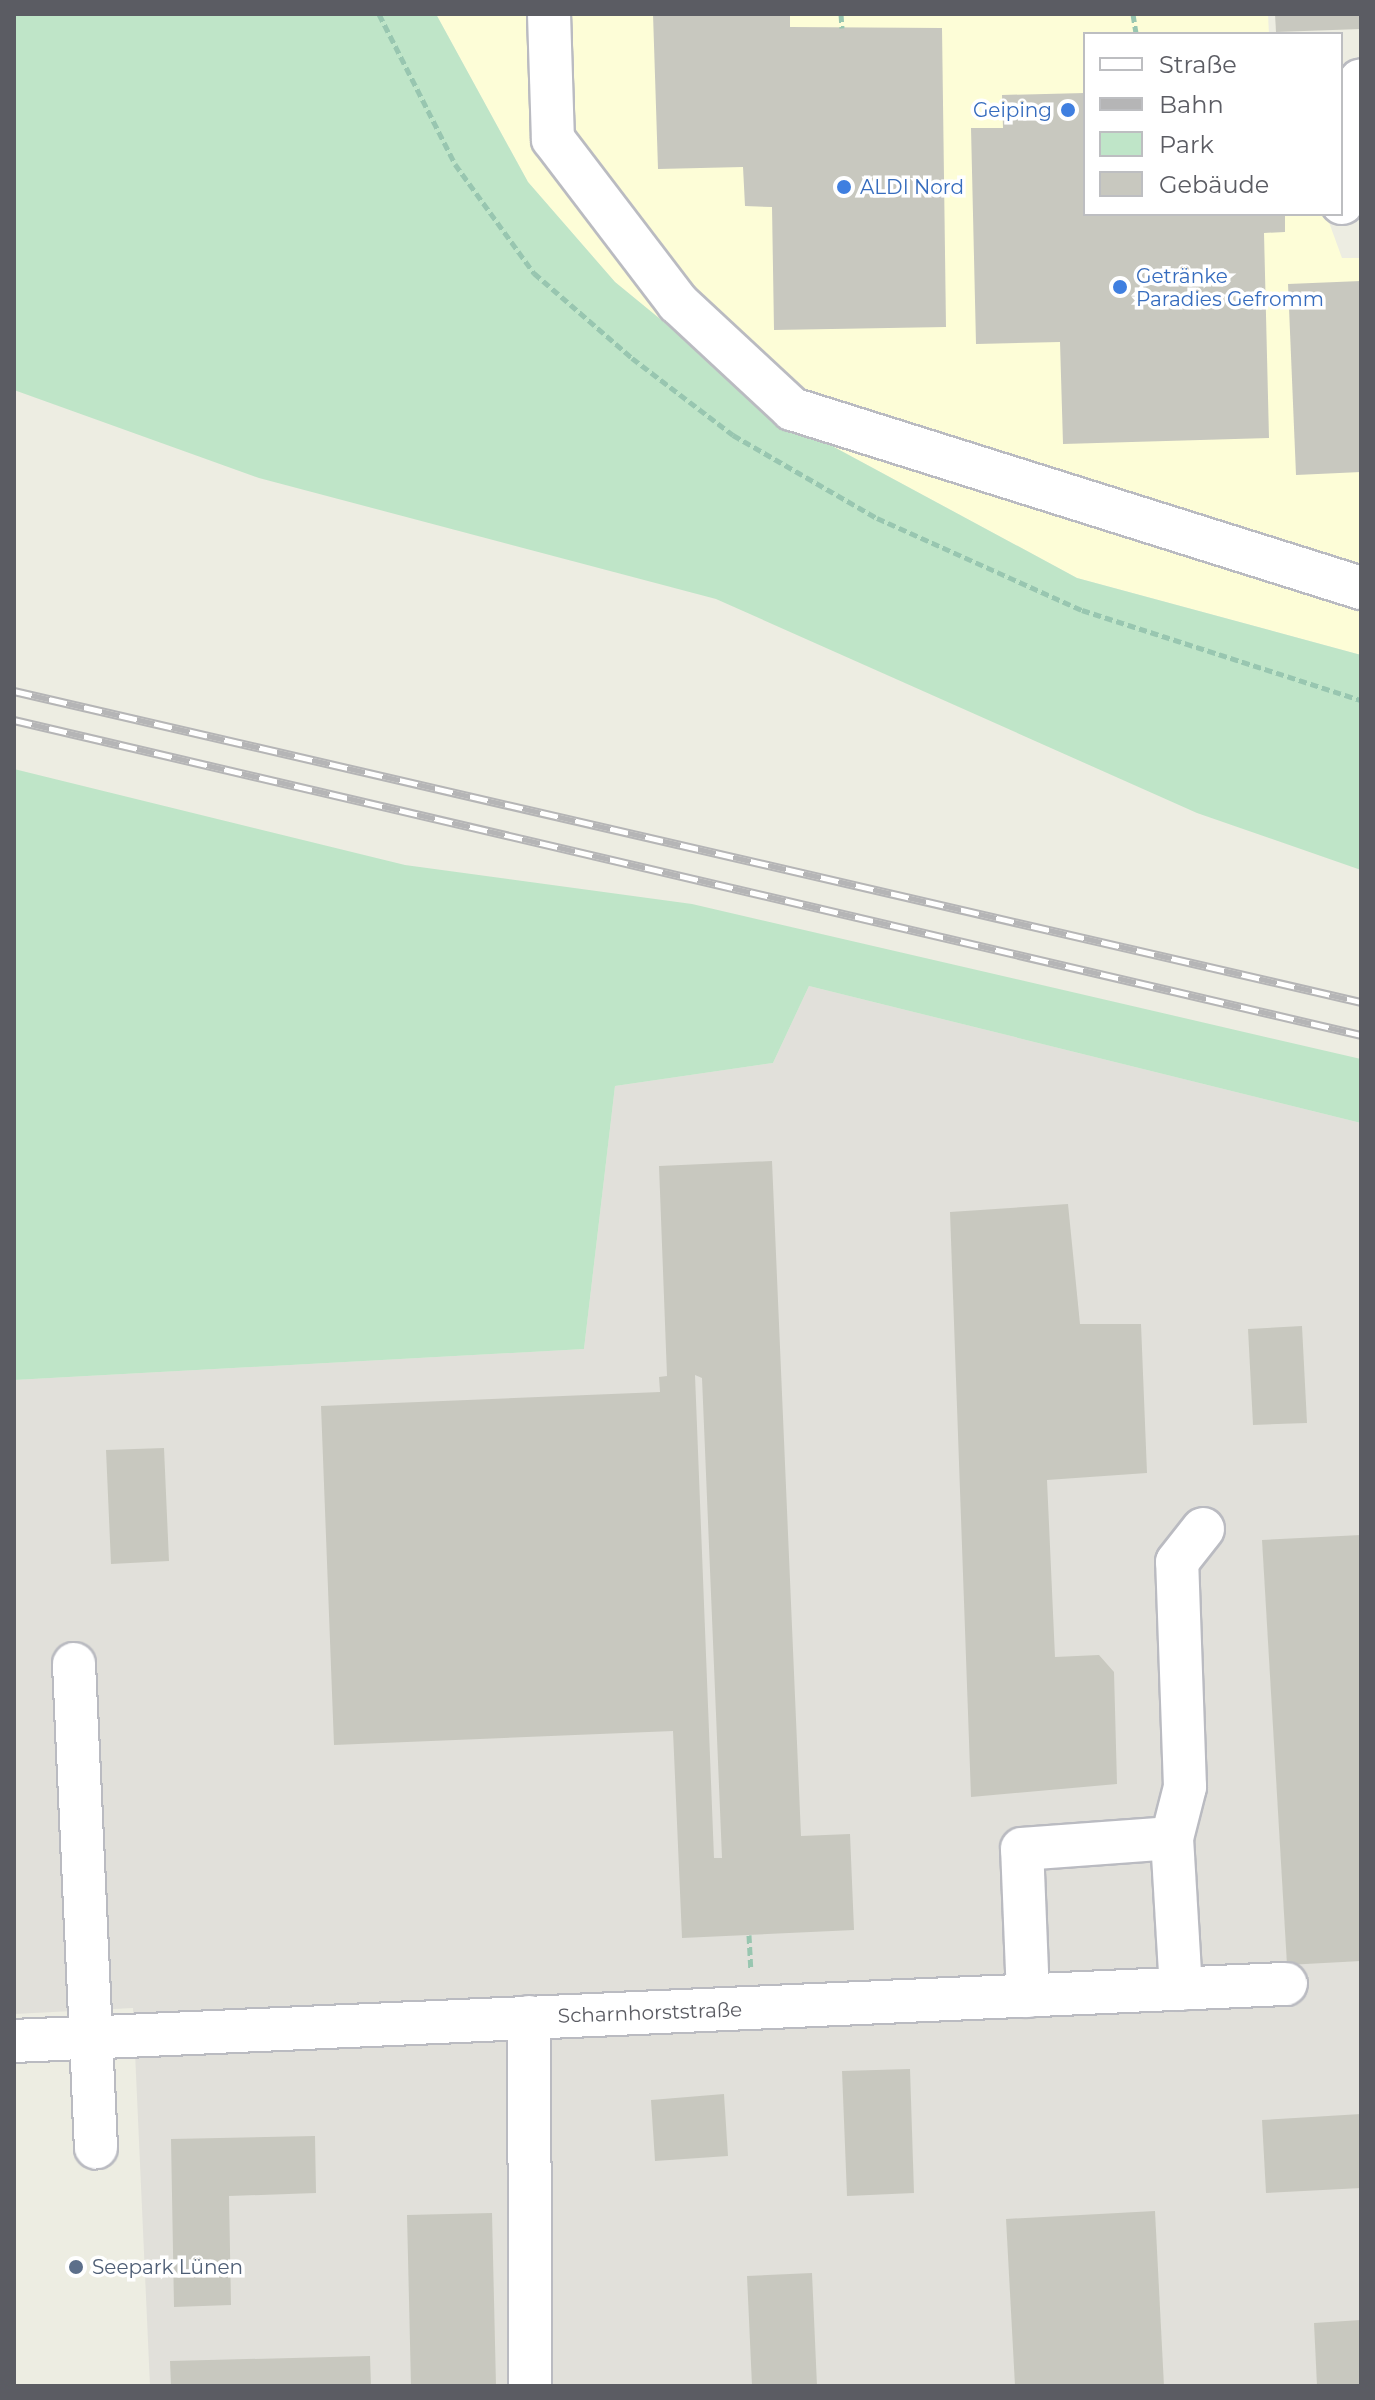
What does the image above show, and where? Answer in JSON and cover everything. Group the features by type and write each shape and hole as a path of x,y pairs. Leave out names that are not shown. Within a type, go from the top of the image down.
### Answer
{"street":[{"path":"549,14 553,139 678,303 792,409 1361,588"},
{"path":"1343,101 1361,80"},
{"path":"1181,1989 1172,1838 1185,1787 1177,1562 1203,1529"},
{"path":"74,1664 96,2147"},
{"path":"1028,1996 1022,1849 1172,1838"},
{"name":"Scharnhorststraße","path":"14,2041 1286,1984"},
{"path":"529,2017 530,2386"}],"path":[{"path":"841,14 842,28"},
{"path":"749,1935 751,1976"}],"shaded area":[{"path":"436,14 1268,14 1269,32 1083,32 1083,216 1327,216 1342,258 1361,258 1361,655 1077,578 782,419 615,282 528,182"},
{"path":"809,986 1361,1123 1361,2386 150,2386 133,2008 14,2014 14,1380 584,1349 615,1086 773,1063"}],"green space":[{"path":"14,14 436,14 528,182 615,282 782,419 1077,578 1361,655 1361,870 1197,813 716,599 259,478 14,390"},
{"path":"14,769 405,865 692,904 1361,1059 1361,1123 809,986 773,1063 615,1086 584,1349 14,1380"}],"building":[{"name":"ALDI Nord","path":"653,14 790,14 790,27 942,28 946,327 774,330 772,207 745,206 743,167 658,169"},
{"path":"1275,14 1361,14 1361,29 1276,32"},
{"name":"Getränke Paradies Gefromm","path":"1083,93 1083,216 1285,216 1285,232 1264,233 1269,438 1063,444 1060,342 976,344 971,128 1003,128 1002,95"},
{"path":"1361,281 1361,472 1296,475 1288,284"},
{"path":"772,1161 801,1836 850,1834 854,1930 682,1938 673,1731 334,1745 321,1406 660,1392 659,1377 667,1376 659,1166","holes":["695,1375 702,1378 722,1858 714,1858"]},
{"path":"1068,1204 1080,1324 1141,1324 1147,1473 1047,1480 1055,1657 1099,1655 1114,1672 1117,1784 971,1797 950,1212"},
{"path":"1302,1326 1307,1423 1253,1425 1248,1329"},
{"path":"164,1448 169,1561 111,1564 106,1450"},
{"path":"1361,1535 1361,1961 1287,1965 1262,1540"},
{"path":"910,2069 914,2193 847,2196 842,2071"},
{"path":"724,2094 728,2156 655,2161 651,2100"},
{"path":"1361,2114 1361,2188 1266,2193 1262,2120"},
{"path":"315,2136 316,2193 229,2196 231,2305 174,2307 171,2139"},
{"path":"1155,2211 1164,2386 1015,2386 1006,2219"},
{"path":"492,2213 496,2386 411,2386 407,2215"},
{"path":"812,2273 817,2386 752,2386 747,2276"},
{"path":"1361,2320 1361,2386 1317,2386 1314,2323"},
{"path":"370,2356 371,2386 171,2386 170,2361"}],"railway":[{"path":"14,691 1361,1002"},
{"path":"14,720 1361,1035"}],"place":[{"name":"Geiping","path":"1068,110"},
{"name":"ALDI Nord","path":"844,187"},
{"name":"Getränke Paradies Gefromm","path":"1120,287"},
{"name":"Seepark Lünen","path":"76,2267"}]}
